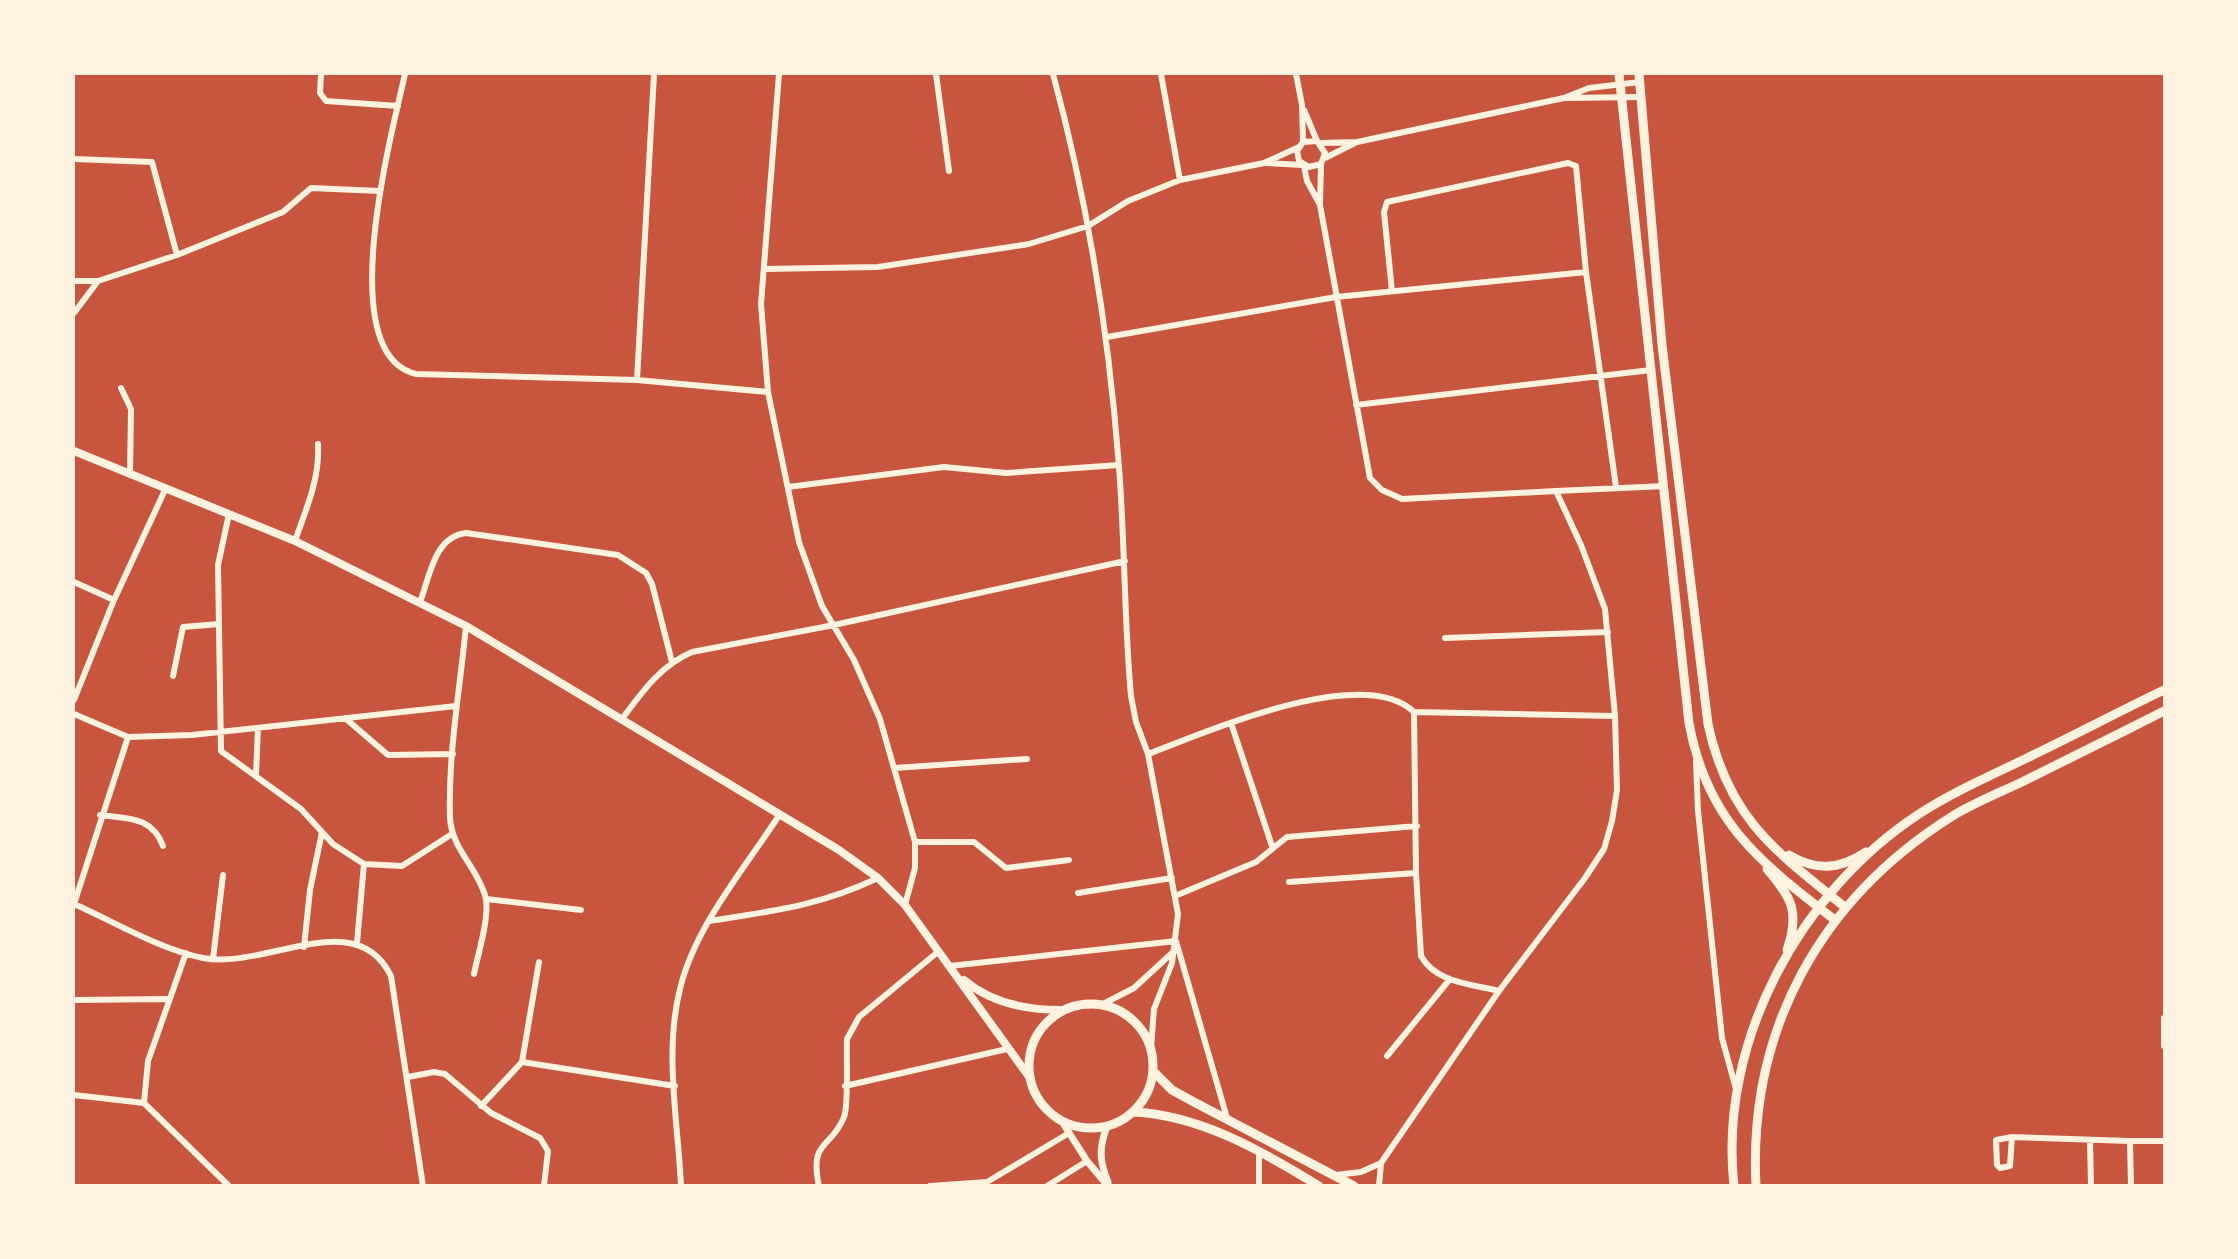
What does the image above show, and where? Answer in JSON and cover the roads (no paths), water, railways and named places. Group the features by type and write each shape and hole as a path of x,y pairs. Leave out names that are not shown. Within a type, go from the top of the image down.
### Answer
{"main road":[{"path":"1619,74 1696,760 1709,793 1743,841 1780,883 1795,911 1794,931 1783,962 1752,1032 1738,1094 1734,1185"},
{"path":"1639,78 1662,345 1708,724 1715,756 1729,791 1742,813 1762,837 1846,908"},
{"path":"74,451 295,541 420,602 466,626 780,814 878,878 905,905 1030,1078 1041,1103 1061,1120 1083,1127 1107,1126 1133,1112 1150,1086 1153,1071 1151,1048 1133,1020 1103,1004 1089,1003 1061,1010 1015,1006 971,987 956,974"},
{"path":"1762,837 1806,865 1822,868 1854,860 1917,816 1972,784 2165,690"},
{"path":"1756,1185 1757,1110 1773,1037 1800,974 1835,920 1902,852 1954,816 2165,711"},
{"path":"1783,962 1831,895 1888,838"},
{"path":"1743,841 1835,920"},
{"path":"1030,1078 1028,1062 1038,1032 1061,1010"},
{"path":"1153,1071 1172,1090 1354,1185"},
{"path":"1133,1112 1161,1113 1184,1120 1259,1152 1318,1185"}],"street":[{"path":"321,74 320,93 326,101 398,106"},
{"path":"405,74 380,191 373,316 381,345 398,368 416,374 638,380 768,392"},
{"path":"638,380 654,74"},
{"path":"779,74 761,304 768,392 803,552 822,606 866,683 880,719 915,842 915,868 905,905"},
{"path":"936,74 949,171"},
{"path":"1053,74 1079,173 1107,337 1119,465 1131,696 1148,754 1175,896 1176,941 1154,1009 1151,1048"},
{"path":"1161,74 1180,180"},
{"path":"1296,74 1302,105 1298,156 1320,205"},
{"path":"1264,163 1301,144 1357,142 1564,98 1589,88 1620,84 1639,78"},
{"path":"1564,98 1642,97"},
{"path":"1302,105 1319,142 1323,161 1320,205 1370,478 1396,498 1664,486"},
{"path":"764,269 877,267 1029,244 1088,226 1128,201 1180,180 1264,163 1313,167 1357,142"},
{"path":"74,159 152,162 177,255"},
{"path":"1392,292 1384,212 1387,202 1568,163 1576,166 1586,272 1616,487"},
{"path":"74,281 98,281 177,255 282,212 311,188 380,191"},
{"path":"1107,337 1336,297 1586,272"},
{"path":"74,313 98,281"},
{"path":"1356,405 1651,370"},
{"path":"121,388 131,409 130,475"},
{"path":"295,541 314,486 319,463 318,444"},
{"path":"788,487 944,467 1006,473 1119,465"},
{"path":"74,700 114,600 165,490"},
{"path":"1379,1185 1381,1163 1499,991 1586,878 1604,849 1612,821 1617,790 1615,716 1608,632 1595,580 1556,491"},
{"path":"229,514 219,556 220,732 223,755 256,775 302,809 322,832 364,864 402,866 452,834"},
{"path":"420,602 441,545 455,534 466,533 618,555 646,573 652,584 672,662"},
{"path":"622,719 648,685 672,662 704,649 834,625 1125,561"},
{"path":"74,582 114,600"},
{"path":"173,676 183,627 219,624"},
{"path":"466,626 456,706 452,834 486,899 474,974"},
{"path":"1445,638 1608,632"},
{"path":"1148,754 1231,723 1337,695 1390,697 1399,699 1414,712 1615,716"},
{"path":"74,714 128,737 220,732 456,706"},
{"path":"1414,712 1416,873 1421,956 1427,966 1450,979 1499,991"},
{"path":"345,718 388,755 453,754"},
{"path":"1231,723 1272,846"},
{"path":"256,775 258,728"},
{"path":"128,737 100,815 74,904 186,953 213,960 239,960 335,940 357,943 375,954 391,976 423,1185"},
{"path":"894,768 1027,759"},
{"path":"1696,760 1698,811 1722,1038 1738,1094"},
{"path":"681,1185 673,1033 677,999 693,954 710,921 780,814"},
{"path":"100,815 142,822 158,832 163,846"},
{"path":"1175,896 1256,862 1272,846 1287,837 1417,826"},
{"path":"304,947 310,890 322,832"},
{"path":"915,842 974,842 1006,868 1069,860"},
{"path":"357,943 364,864"},
{"path":"1289,882 1416,873"},
{"path":"213,960 223,876"},
{"path":"710,921 794,908 838,897 878,878"},
{"path":"1077,893 1172,878"},
{"path":"486,899 581,910"},
{"path":"950,966 1176,941"},
{"path":"1176,941 1227,1118"},
{"path":"819,1185 816,1157 845,1115 850,1029 859,1017 939,951"},
{"path":"1103,1004 1141,983 1174,951"},
{"path":"144,1103 148,1062 167,999 186,953"},
{"path":"481,1106 522,1062 539,962"},
{"path":"1387,1056 1450,979"},
{"path":"74,1000 167,999"},
{"path":"2165,1018 2165,1046"},
{"path":"845,1086 1007,1049"},
{"path":"522,1062 675,1086"},
{"path":"408,1077 434,1072 445,1074 481,1106 544,1142 548,1151 544,1185"},
{"path":"74,1095 144,1103 229,1185"},
{"path":"1061,1120 1087,1161 1109,1185"},
{"path":"1107,1126 1100,1146 1100,1160 1109,1185"},
{"path":"930,1185 987,1182 1069,1133"},
{"path":"2012,1138 2010,1166 2000,1168 1997,1165 1996,1140 2012,1138 2165,1141"},
{"path":"2090,1140 2091,1185"},
{"path":"2130,1141 2131,1185"},
{"path":"1259,1152 1259,1185"},
{"path":"1047,1185 1087,1161"},
{"path":"1336,1175 1361,1172 1381,1163"}]}
